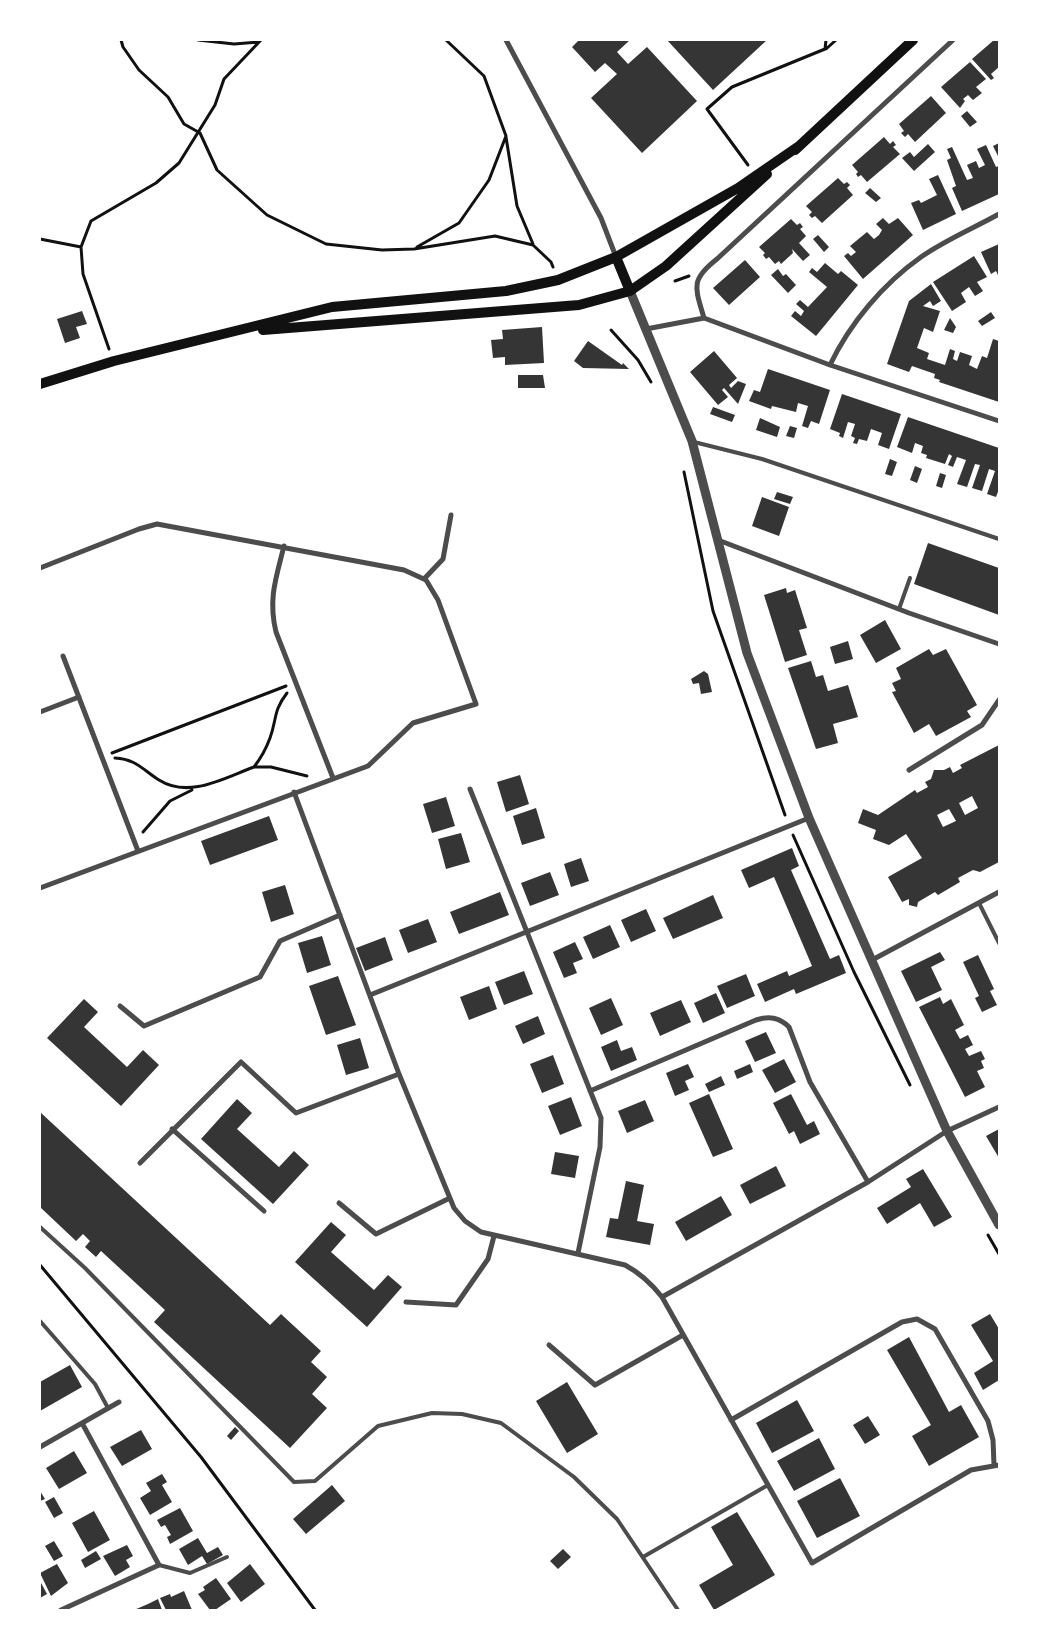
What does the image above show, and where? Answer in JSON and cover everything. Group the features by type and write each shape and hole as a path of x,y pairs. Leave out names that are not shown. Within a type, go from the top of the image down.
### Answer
{"main road":[{"path":"237,332 580,305 630,291 666,266 913,40"},
{"path":"40,384 114,361 332,307 506,291 558,280 616,257 756,176 799,146"},
{"path":"616,257 630,291"}],"street":[{"path":"506,40 601,218 616,257"},
{"path":"704,318 696,282 702,271 731,247 953,40"},
{"path":"830,365 840,343 873,301 897,275 922,256 999,214"},
{"path":"630,291 692,441 748,653 809,818 947,1131 999,1225"},
{"path":"646,329 704,318 830,365 999,421"},
{"path":"424,579 443,559 451,515"},
{"path":"40,568 139,529 157,524 284,546 404,570 424,579 438,600 476,704 413,724 368,766 40,888"},
{"path":"717,540 899,609 999,644"},
{"path":"284,546 272,594 272,613 333,778"},
{"path":"63,656 138,851"},
{"path":"40,712 79,697"},
{"path":"909,770 982,725 999,701"},
{"path":"470,789 601,1118 602,1134 578,1253"},
{"path":"294,792 399,1074 454,1208 465,1221 481,1232 578,1253 625,1265 639,1272 662,1297 812,1563 971,1470 997,1465 988,1421 935,1330 917,1320 902,1322 732,1420"},
{"path":"370,995 809,818"},
{"path":"872,960 999,892"},
{"path":"120,1006 144,1026 260,977 280,941 340,915"},
{"path":"590,1091 756,1020 775,1018 783,1021 789,1027 810,1082 868,1182"},
{"path":"140,1163 240,1062 296,1112 399,1074"},
{"path":"662,1297 868,1182 947,1131 999,1107"},
{"path":"172,1129 264,1211"},
{"path":"339,1202 376,1234 450,1198"},
{"path":"406,1302 456,1305 488,1259 494,1236"},
{"path":"549,1344 595,1385 683,1335"},
{"path":"40,1447 119,1402"},
{"path":"60,1610 159,1565 82,1423"}],"lane":[{"path":"692,441 762,458 999,539"},
{"path":"899,609 910,578"},
{"path":"979,903 999,943"},
{"path":"40,1227 85,1268 294,1482 315,1481 378,1426 432,1413 462,1414 501,1423 574,1476 617,1520 678,1610"},
{"path":"40,1321 95,1384 108,1408"},
{"path":"643,1557 768,1485"},
{"path":"159,1565 190,1573 227,1557"}],"path":[{"path":"121,40 123,47 139,70 168,97 184,124 200,133 218,170 267,215 326,244 382,250 414,249 495,236 533,245"},
{"path":"198,40 234,44 260,41"},
{"path":"446,40 484,76 506,136 517,206 533,245 551,262 558,280"},
{"path":"825,49 826,40"},
{"path":"756,176 707,109 732,87 825,49 836,40"},
{"path":"114,361 83,274 80,247 91,222 156,183 179,163 200,133 215,104 224,79 260,41"},
{"path":"414,249 459,223 489,180 506,136"},
{"path":"40,239 80,247"},
{"path":"102,756 296,682"},
{"path":"254,767 271,736 273,719 279,703 296,682"},
{"path":"102,756 119,758 143,766 159,780 193,789"},
{"path":"138,851 144,831 157,814 170,801 193,789 254,767 271,767 306,776 333,778"},
{"path":"40,1265 201,1457 315,1610"}],"building":[{"path":"579,40 630,40 617,52 628,64 647,47 697,101 642,153 591,98 617,74 605,63 595,72 572,47"},
{"path":"667,40 767,40 713,90"},
{"path":"994,40 999,40 999,67 991,74 994,78 991,80 972,59"},
{"path":"970,62 986,79 976,87 982,93 973,100 968,95 963,99 965,101 960,108 941,87"},
{"path":"931,96 946,113 915,142 908,134 905,137 901,133 904,131 899,124"},
{"path":"967,111 977,122 970,127 961,116"},
{"path":"884,137 890,144 893,141 896,145 893,147 900,154 867,182 861,175 858,177 856,174 858,172 852,165"},
{"path":"999,143 999,158 993,146"},
{"path":"928,144 935,152 914,171 902,158 910,152 914,157"},
{"path":"986,145 996,167 999,166 999,194 962,211 952,188 956,186 947,160 951,158 947,149 952,147 967,180 973,178 967,165 976,161 979,168 985,165 977,149"},
{"path":"938,175 956,214 923,230 911,203 919,200 921,203 937,195 929,179"},
{"path":"838,178 844,184 847,182 850,185 847,188 853,195 822,223 815,216 812,218 809,215 812,212 806,206"},
{"path":"870,188 881,198 876,202 865,193"},
{"path":"883,218 889,224 898,218 913,235 863,279 844,256 848,253 851,256 856,252 850,246 867,232 874,239 879,235 882,230 876,224"},
{"path":"791,219 797,225 800,223 803,227 800,229 806,236 799,243 810,255 803,261 792,249 793,253 781,264 779,261 775,264 769,257 766,259 763,255 765,253 759,247"},
{"path":"818,235 829,247 824,252 813,239"},
{"path":"999,244 999,277 996,271 991,274 981,252"},
{"path":"974,256 987,277 977,282 983,291 975,296 969,287 961,293 966,302 952,311 933,282"},
{"path":"745,260 760,277 729,305 713,288"},
{"path":"825,263 838,274 841,271 858,285 816,336 791,316 795,311 801,316 804,311 796,304 800,300 808,307 827,287 809,272 812,268 817,272"},
{"path":"778,269 783,276 786,274 796,285 788,293 771,275"},
{"path":"931,284 941,301 933,306 930,301 923,306 940,311 933,332 924,328 917,348 929,353 927,359 945,365 950,349 955,351 953,359 957,361 960,352 972,356 969,365 977,369 982,356 987,358 993,339 999,341 999,402 939,382 940,380 934,378 935,374 912,366 909,372 887,364 909,301"},
{"path":"82,311 87,324 76,327 80,338 65,343 57,319"},
{"path":"991,312 995,318 982,326 978,321"},
{"path":"950,318 956,327 953,333 944,330"},
{"path":"542,327 544,363 505,365 505,357 493,358 491,340 503,339 502,330"},
{"path":"588,341 622,365 623,363 629,369 583,368 574,361"},
{"path":"714,351 737,378 729,385 731,388 738,381 746,384 738,404 724,388 722,390 728,397 718,405 690,372"},
{"path":"768,369 830,390 819,424 811,421 808,428 802,426 808,406 798,403 796,412 772,406 771,409 749,401 754,390 760,392"},
{"path":"518,375 543,375 545,388 518,388"},
{"path":"842,394 901,414 889,449 878,445 882,433 871,429 867,441 859,439 857,444 853,443 855,438 851,436 855,424 848,422 843,438 839,436 840,433 830,429"},
{"path":"713,407 735,415 732,422 710,414"},
{"path":"908,417 999,448 999,489 996,497 987,494 995,471 989,469 982,491 972,488 980,465 975,464 967,487 957,484 966,460 957,457 953,467 948,465 952,456 949,454 945,464 926,458 927,455 921,453 923,446 915,443 912,453 897,447"},
{"path":"760,418 780,427 777,437 756,430"},
{"path":"790,426 797,428 794,438 786,436"},
{"path":"890,459 897,462 892,476 885,474"},
{"path":"915,466 922,469 917,483 910,480"},
{"path":"940,473 946,475 942,488 936,486"},
{"path":"777,492 793,497 790,504 774,499"},
{"path":"762,497 789,507 779,536 752,526"},
{"path":"928,543 999,568 999,615 914,584"},
{"path":"786,588 787,593 795,590 807,628 799,630 807,655 785,662 764,595"},
{"path":"885,620 901,649 876,663 860,635"},
{"path":"848,641 853,659 835,664 830,647"},
{"path":"929,649 933,655 946,649 977,705 967,711 971,717 936,736 929,724 914,733 892,692 896,691 892,683 901,679 896,668"},
{"path":"811,661 816,677 823,675 828,691 848,685 858,717 833,724 838,743 816,749 788,668"},
{"path":"704,671 708,674 712,692 701,694 699,683 693,684 691,679"},
{"path":"999,745 999,862 980,872 973,870 958,878 960,882 938,895 935,892 918,902 917,907 909,905 909,899 902,902 888,877 922,858 906,834 889,845 873,839 876,830 858,823 863,809 878,815 915,790 917,793 928,787 925,782 931,779 934,770 944,770 950,767 953,773 962,768 960,765","holes":["972,796 978,808 965,815 959,803","949,809 956,821 943,827 937,815"]},
{"path":"520,775 529,804 506,812 497,782"},
{"path":"446,797 455,826 432,833 423,804"},
{"path":"536,808 545,838 522,845 513,816"},
{"path":"269,816 278,840 210,865 201,841"},
{"path":"461,833 470,862 446,869 438,839"},
{"path":"792,848 799,866 791,870 830,959 839,955 846,973 796,994 794,989 765,1002 757,984 787,971 789,976 812,966 774,877 749,888 741,870"},
{"path":"581,858 589,881 571,887 564,864"},
{"path":"550,872 559,895 530,906 521,883"},
{"path":"285,885 294,914 271,922 262,892"},
{"path":"500,892 509,915 459,934 450,912"},
{"path":"713,895 723,918 673,939 663,918"},
{"path":"646,909 656,931 631,942 621,920"},
{"path":"428,919 437,942 408,953 399,930"},
{"path":"610,925 620,947 593,959 583,937"},
{"path":"322,936 331,965 307,973 298,943"},
{"path":"385,937 393,960 365,971 356,948"},
{"path":"575,942 583,959 573,963 577,973 564,978 553,952"},
{"path":"940,952 945,960 931,967 942,990 916,1002 901,971"},
{"path":"978,955 994,989 990,991 997,1005 982,1012 975,998 979,996 963,962"},
{"path":"524,971 533,994 504,1005 495,982"},
{"path":"746,974 755,996 727,1008 717,986"},
{"path":"338,976 356,1025 326,1035 309,986"},
{"path":"489,986 497,1009 469,1020 460,997"},
{"path":"716,993 725,1013 703,1023 694,1003"},
{"path":"940,997 943,1004 951,999 964,1025 955,1030 960,1039 968,1035 973,1045 965,1049 969,1056 981,1051 985,1059 981,1061 984,1068 977,1071 985,1087 965,1097 919,1007"},
{"path":"611,998 623,1025 601,1035 589,1008"},
{"path":"84,999 98,1012 84,1027 127,1067 143,1050 159,1065 121,1106 47,1038"},
{"path":"681,1000 691,1022 660,1036 650,1013"},
{"path":"538,1016 545,1034 523,1044 515,1026"},
{"path":"766,1032 776,1053 755,1062 745,1041"},
{"path":"360,1038 369,1068 346,1075 337,1045"},
{"path":"617,1040 621,1051 632,1047 637,1060 611,1071 601,1047"},
{"path":"553,1055 564,1084 542,1093 530,1064"},
{"path":"784,1059 796,1082 775,1093 762,1070"},
{"path":"688,1064 694,1077 685,1081 689,1090 675,1096 666,1073"},
{"path":"750,1064 753,1072 737,1079 734,1071"},
{"path":"721,1076 725,1085 709,1092 705,1084"},
{"path":"709,1094 733,1149 713,1157 689,1103"},
{"path":"791,1094 807,1125 814,1121 820,1134 800,1144 794,1131 789,1134 773,1103"},
{"path":"571,1097 582,1126 560,1135 548,1106"},
{"path":"237,1099 252,1113 237,1129 279,1167 294,1151 309,1165 273,1204 201,1139"},
{"path":"645,1100 654,1121 627,1133 618,1111"},
{"path":"40,1112 270,1325 281,1314 321,1351 311,1362 327,1377 312,1394 327,1408 290,1448 154,1322 165,1310 101,1251 96,1257 85,1247 90,1241 83,1234 76,1241 40,1207"},
{"path":"999,1129 999,1158 986,1136"},
{"path":"555,1152 579,1156 575,1178 551,1174"},
{"path":"776,1166 786,1186 750,1204 740,1185"},
{"path":"923,1169 952,1217 934,1227 920,1203 887,1224 877,1208 911,1187 906,1179"},
{"path":"626,1181 644,1185 637,1221 654,1224 650,1245 606,1237 610,1218 618,1219"},
{"path":"721,1196 732,1215 686,1241 675,1222"},
{"path":"331,1222 346,1235 331,1252 374,1290 388,1275 402,1287 367,1327 295,1262"},
{"path":"990,1314 999,1329 999,1380 983,1390 974,1373 993,1361 971,1325"},
{"path":"909,1337 949,1412 961,1405 979,1437 929,1466 912,1436 931,1425 887,1350"},
{"path":"70,1365 82,1387 40,1411 40,1382"},
{"path":"567,1382 598,1434 567,1453 536,1401"},
{"path":"797,1400 814,1431 772,1453 756,1423"},
{"path":"868,1416 880,1435 865,1444 853,1425"},
{"path":"235,1427 239,1431 231,1440 227,1436"},
{"path":"141,1430 152,1449 122,1466 110,1447"},
{"path":"819,1438 835,1469 794,1491 777,1461"},
{"path":"74,1451 87,1473 59,1489 46,1468"},
{"path":"162,1474 167,1482 162,1485 172,1502 150,1515 140,1498 151,1491 146,1483"},
{"path":"840,1478 860,1516 817,1538 797,1501"},
{"path":"332,1485 345,1501 306,1534 293,1519"},
{"path":"40,1491 45,1499 40,1501"},
{"path":"54,1497 63,1513 54,1518 45,1502"},
{"path":"180,1508 193,1531 170,1544 167,1537 171,1535 165,1525 161,1527 157,1520"},
{"path":"94,1511 110,1540 88,1552 72,1523"},
{"path":"737,1512 775,1575 714,1610 699,1585 733,1565 711,1527"},
{"path":"198,1538 207,1553 218,1547 223,1555 207,1564 202,1556 188,1565 179,1549"},
{"path":"54,1541 63,1556 54,1561 45,1546"},
{"path":"127,1545 133,1556 126,1560 130,1567 115,1576 103,1556"},
{"path":"563,1549 571,1557 558,1569 550,1561"},
{"path":"96,1551 101,1559 85,1568 81,1560"},
{"path":"57,1564 68,1583 51,1596 40,1573"},
{"path":"250,1564 265,1584 241,1602 227,1583"},
{"path":"216,1578 231,1599 215,1610 210,1610 198,1594 205,1590 203,1587"},
{"path":"40,1581 47,1594 40,1598"},
{"path":"184,1591 192,1610 166,1610 160,1598 170,1594 171,1597"},
{"path":"158,1599 162,1610 134,1610 148,1604"}]}
